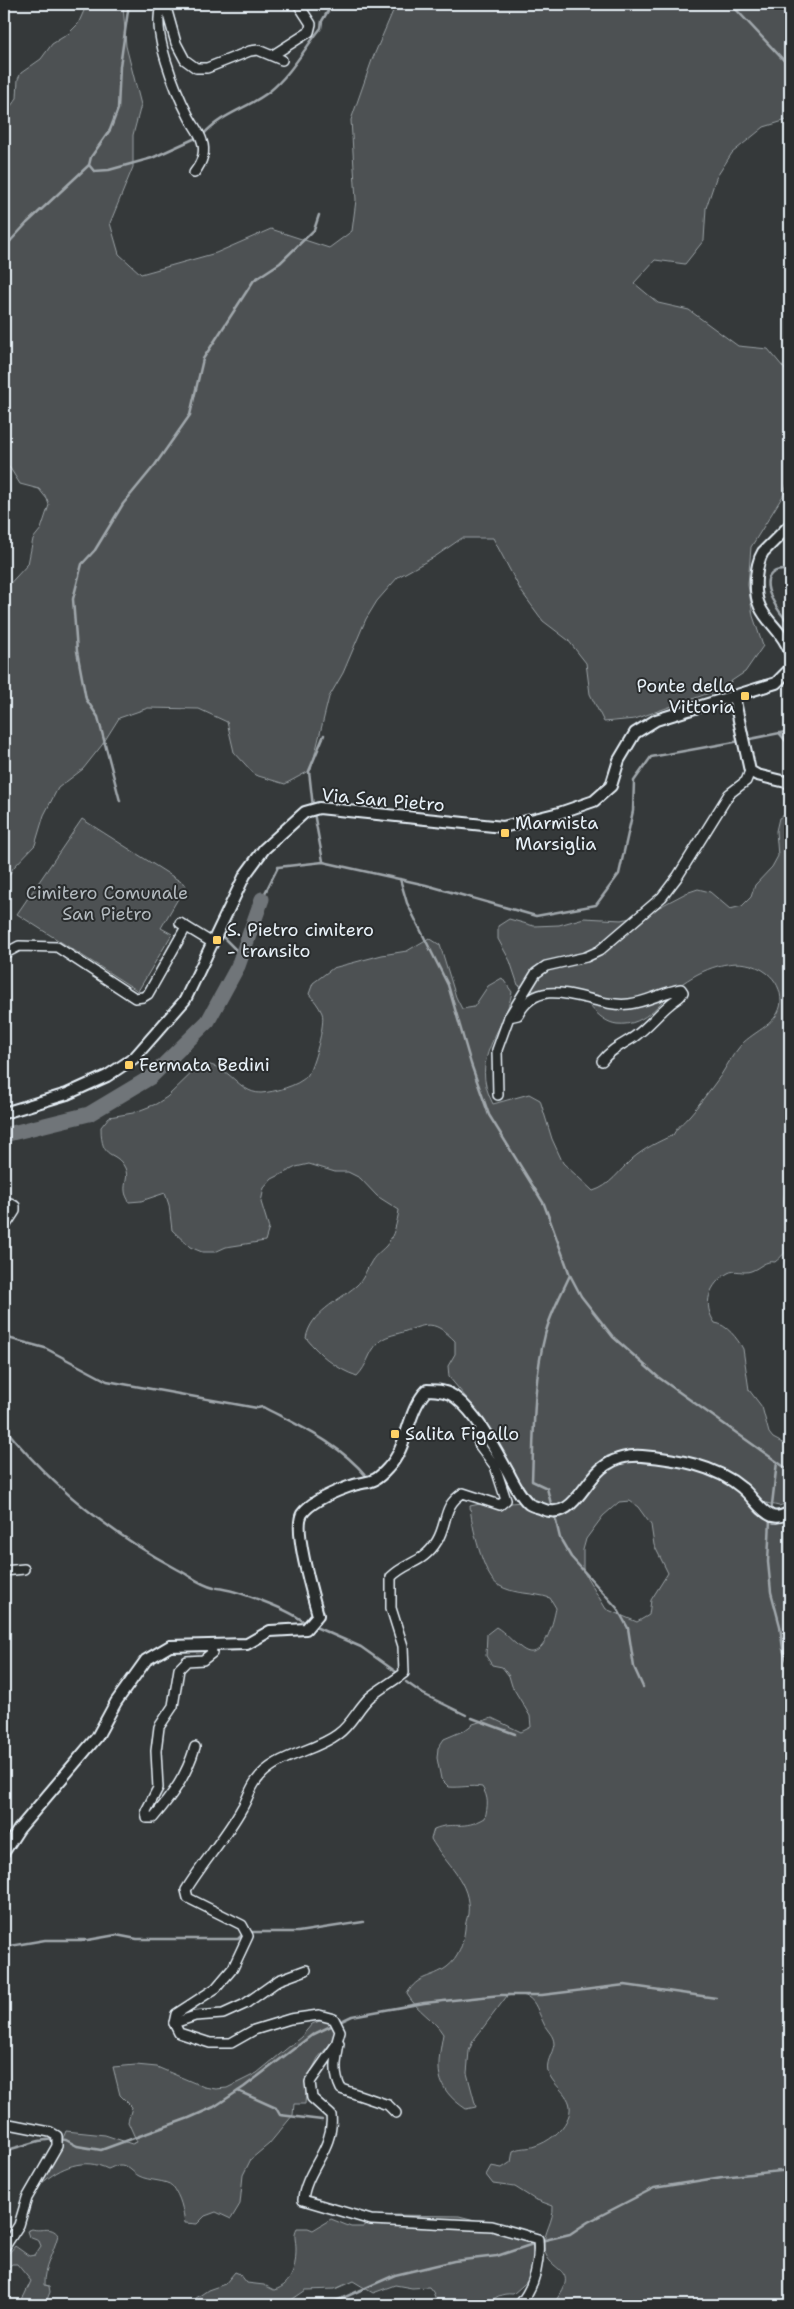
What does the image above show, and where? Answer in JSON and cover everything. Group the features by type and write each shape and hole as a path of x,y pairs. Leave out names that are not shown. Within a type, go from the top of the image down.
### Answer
{"street":[{"path":"164,4 176,44 185,60 196,68 207,68 250,50 258,50 282,60"},
{"path":"164,4 160,10 161,43 178,92 202,141 201,164 194,173"},
{"path":"273,55 309,32 310,24 298,4"},
{"path":"790,525 760,557 756,590 758,605 765,617 785,641 790,652"},
{"name":"Via San Pietro","path":"4,1113 67,1094 107,1076 134,1058 185,1000 199,975 211,942 246,875 264,849 304,812 319,808 503,826 559,813 594,801 611,786 619,760 635,733 656,720 776,683 790,669"},
{"path":"498,1095 497,1050 509,1017 536,973 546,966 586,957 599,951 662,897 678,876 729,794 746,781 750,771 734,697"},
{"path":"750,771 756,775 790,783"},
{"path":"4,954 20,946 57,947 136,998 148,994 183,925 211,942"},
{"path":"509,1017 518,1015 522,1006 530,1000 553,992 568,992 608,1004 629,1004 681,989 683,992 645,1028 633,1038 617,1046 602,1061"},
{"path":"4,1205 10,1203 15,1206 15,1211 4,1228"},
{"path":"4,1852 19,1829 97,1737 116,1702 146,1660 170,1646 247,1644 270,1631 306,1629 318,1615 308,1578 299,1529 302,1514 314,1503 349,1486 377,1480 392,1465 403,1443 418,1400 427,1390 440,1390 455,1397 469,1411 529,1504 547,1512 564,1510 575,1501 604,1466 618,1458 640,1456 687,1462 722,1475 742,1487 766,1512 774,1517 781,1517 790,1512"},
{"path":"482,1430 476,1435 480,1446 495,1466 506,1500 500,1505 462,1494 453,1500 438,1540 423,1558 398,1570 391,1578 391,1608 403,1646 404,1672 370,1696 340,1733 324,1744 296,1753 271,1767 256,1780 242,1808 195,1875 186,1890 188,1898 242,1925 248,1936 233,1968 222,1981 216,1988 176,2014 174,2023 178,2033 210,2043 231,2043 254,2030 290,2020 319,2015 334,2019 340,2032 336,2045 310,2082 312,2098 332,2115 333,2126 322,2156 304,2192 303,2200 371,2220 492,2226 538,2239 539,2259 535,2276 530,2292 519,2305"},
{"path":"4,1572 24,1569"},
{"path":"195,1748 188,1769 177,1789 153,1818 147,1818 146,1812 158,1788 156,1751 159,1727 173,1706 179,1670 187,1661 203,1660 212,1653 210,1646"},
{"path":"174,2023 195,2016 223,2014 246,2004 279,1980 306,1970"},
{"path":"338,2038 334,2066 336,2080 341,2089 388,2105 396,2112"},
{"path":"4,2123 50,2132 57,2136 57,2146 27,2198 19,2225 4,2248"}],"green space":[{"path":"87,4 123,4 126,46 141,105 133,135 133,167 110,223 119,254 141,274 216,253 271,229 329,248 352,231 356,200 351,120 372,60 396,4 790,4 790,119 764,127 732,153 716,178 706,208 704,240 685,264 655,260 634,283 658,303 689,310 738,346 768,349 788,373 790,381 790,476 784,494 751,547 748,585 753,616 763,646 745,672 718,690 635,719 604,722 590,694 586,663 568,640 543,621 521,591 493,538 462,538 436,556 398,577 377,601 366,619 343,673 329,697 311,770 285,784 255,775 234,752 227,722 199,709 148,708 119,718 102,745 83,769 58,788 44,815 35,845 13,868 4,884 4,590 28,564 33,539 41,529 49,505 39,489 20,484 10,468 4,466 4,115 17,98 18,79 21,73 41,59 52,44 68,34 78,24"},
{"path":"790,812 790,1184 784,1197 784,1205 790,1243 786,1251 775,1262 765,1263 748,1272 731,1272 721,1278 712,1289 708,1302 711,1316 715,1323 723,1326 731,1333 743,1349 749,1390 762,1407 769,1433 773,1438 790,1447 790,1502 779,1506 766,1503 741,1480 693,1458 625,1451 607,1456 594,1468 575,1494 561,1505 548,1505 532,1498 516,1476 484,1419 449,1377 448,1366 455,1354 455,1341 442,1329 425,1325 383,1339 372,1351 364,1368 357,1376 342,1370 329,1361 306,1338 309,1329 319,1314 361,1281 373,1259 391,1238 399,1210 377,1196 360,1178 348,1172 335,1172 309,1164 296,1167 272,1179 264,1188 261,1202 269,1228 265,1241 226,1247 215,1252 202,1252 190,1247 172,1230 169,1205 165,1193 141,1201 129,1202 125,1192 127,1174 125,1168 103,1146 101,1127 109,1117 133,1113 156,1104 167,1097 201,1064 211,1065 220,1069 253,1092 272,1091 298,1083 310,1071 322,1026 322,1013 309,994 313,983 333,968 382,955 407,951 429,938 440,945 456,997 462,1009 474,1007 488,986 502,978 512,992 503,1020 490,1046 486,1059 484,1072 486,1087 493,1104 529,1094 540,1100 552,1139 563,1163 593,1191 599,1189 614,1178 637,1155 673,1135 717,1081 741,1045 776,1016 781,1002 779,989 767,973 757,967 735,963 724,964 692,977 675,989 646,1016 637,1021 628,1024 611,1023 600,1016 577,991 539,993 518,985 510,961 498,939 498,926 509,919 534,926 559,925 584,918 622,920 646,914 686,893 698,889 710,892 730,909 742,906 751,897 755,885 772,867 778,856 776,831 779,818"},
{"name":"Cimitero Comunale San Pietro","path":"82,819 186,885 161,928 172,934 138,991 17,914"},
{"path":"624,1462 684,1464 729,1484 763,1518 773,1522 790,1519 790,2305 552,2305 565,2283 565,2276 551,2262 544,2247 553,2206 534,2199 515,2187 493,2184 486,2175 491,2166 502,2168 511,2162 513,2151 535,2146 549,2139 561,2129 567,2120 570,2112 568,2100 548,2070 548,2062 554,2044 553,2038 532,2000 523,1995 507,1996 473,2041 469,2051 467,2073 476,2107 466,2109 448,2093 440,2076 439,2057 443,2034 407,1994 420,1980 441,1971 455,1959 462,1945 468,1914 466,1892 462,1883 431,1839 434,1829 477,1822 485,1818 487,1809 487,1798 482,1787 449,1787 441,1779 437,1758 438,1748 444,1739 465,1730 473,1724 492,1718 521,1732 531,1727 530,1716 512,1686 509,1676 502,1667 492,1665 486,1656 487,1634 496,1627 528,1652 535,1651 546,1641 556,1608 550,1598 510,1590 498,1585 493,1580 483,1561 470,1506 480,1504 502,1508 511,1503 522,1502 540,1514 554,1517 566,1513 577,1505 610,1469","holes":["630,1501 638,1507 651,1525 654,1545 668,1573 651,1600 649,1615 637,1622 606,1609 583,1571 583,1550 586,1539 603,1516 619,1502"]},
{"path":"322,2020 332,2024 335,2029 335,2035 318,2058 307,2080 305,2104 294,2104 293,2115 269,2144 251,2159 243,2175 240,2204 231,2219 216,2212 205,2216 197,2224 185,2223 180,2199 170,2184 143,2178 122,2165 116,2165 108,2169 90,2164 81,2164 56,2173 41,2184 41,2178 53,2162 66,2131 105,2135 132,2144 137,2142 128,2122 132,2107 120,2095 113,2067 136,2065 157,2067 204,2087 227,2088 257,2073 301,2037 312,2024"},
{"path":"391,2215 459,2216 475,2220 495,2233 516,2236 532,2244 534,2255 531,2278 513,2294 498,2296 486,2305 438,2305 429,2287 412,2288 395,2285 373,2293 353,2281 335,2289 306,2290 287,2303 287,2305 186,2305 208,2290 225,2284 235,2272 240,2274 247,2283 264,2285 274,2290 285,2284 292,2274 294,2267 297,2228 313,2230 331,2219 351,2227 363,2227 367,2224 385,2225"},
{"path":"32,2229 49,2229 58,2235 44,2279 44,2285 49,2286 50,2292 45,2305 17,2305 24,2296 31,2281 17,2264 12,2264 4,2271 4,2259 15,2246 29,2256 35,2255 41,2246 39,2241 29,2237 27,2231"}],"waterway":[{"path":"4,248 27,223 89,165 91,157 110,130 118,109 120,66 129,4"},
{"path":"203,135 210,127 262,97 278,84 321,28 322,21 332,4"},
{"path":"731,4 790,67"},
{"path":"89,165 94,171 109,170 152,158 198,137"},
{"path":"120,801 98,717 86,699 77,651 73,599 82,564 95,550 123,504 155,465 190,415 203,359 254,280 280,263 314,230 319,215"},
{"path":"790,570 774,572 769,577 768,584 772,599 790,624"},
{"path":"745,740 790,731"},
{"path":"780,734 790,746"},
{"path":"313,807 309,771 324,735"},
{"path":"262,899 278,867 323,862 426,885 536,916 596,905 619,874 633,811 634,781 651,757 740,741"},
{"path":"314,813 323,861"},
{"path":"400,879 407,903 448,985 471,1064 489,1115 544,1204 570,1275 581,1296 613,1337 658,1377 790,1471"},
{"path":"4,1135 89,1114 151,1077 208,1021 238,966 262,899"},
{"path":"221,935 241,955"},
{"path":"552,1508 547,1488 532,1481 536,1389 547,1327 570,1275"},
{"path":"4,1337 45,1348 107,1381 257,1408 263,1407 332,1445 367,1477"},
{"path":"4,1427 41,1469 105,1524 152,1555 199,1582 214,1588"},
{"path":"771,1513 777,1462"},
{"path":"554,1513 560,1538 571,1557 617,1608 628,1628 634,1667 643,1687"},
{"path":"770,1519 768,1562 771,1592 780,1626 783,1649 790,1669"},
{"path":"217,1588 237,1592 277,1607 306,1624"},
{"path":"313,1626 361,1647 399,1674"},
{"path":"406,1682 423,1694 466,1715"},
{"path":"472,1718 515,1734"},
{"path":"4,1947 45,1940 88,1940 116,1935 137,1939 238,1939 245,1932 298,1932 363,1922"},
{"path":"59,2139 66,2140 77,2146 101,2150 189,2118 214,2107 244,2087 312,2035 352,2016 424,2003 501,1995 542,1995 625,1985 716,1998"},
{"path":"238,2091 276,2108 280,2115 322,2120"},
{"path":"4,2151 39,2141 54,2139"},
{"path":"541,2241 570,2234 588,2222 654,2188 722,2177 790,2170"},
{"path":"327,2305 395,2275 454,2261 497,2256 536,2243"}],"place":[{"name":"Ponte della Vittoria","path":"745,696"},
{"name":"Marmista Marsiglia","path":"505,833"},
{"name":"S. Pietro cimitero - transito","path":"217,940"},
{"name":"Fermata Bedini","path":"129,1065"},
{"name":"Salita Figallo","path":"395,1434"}]}
